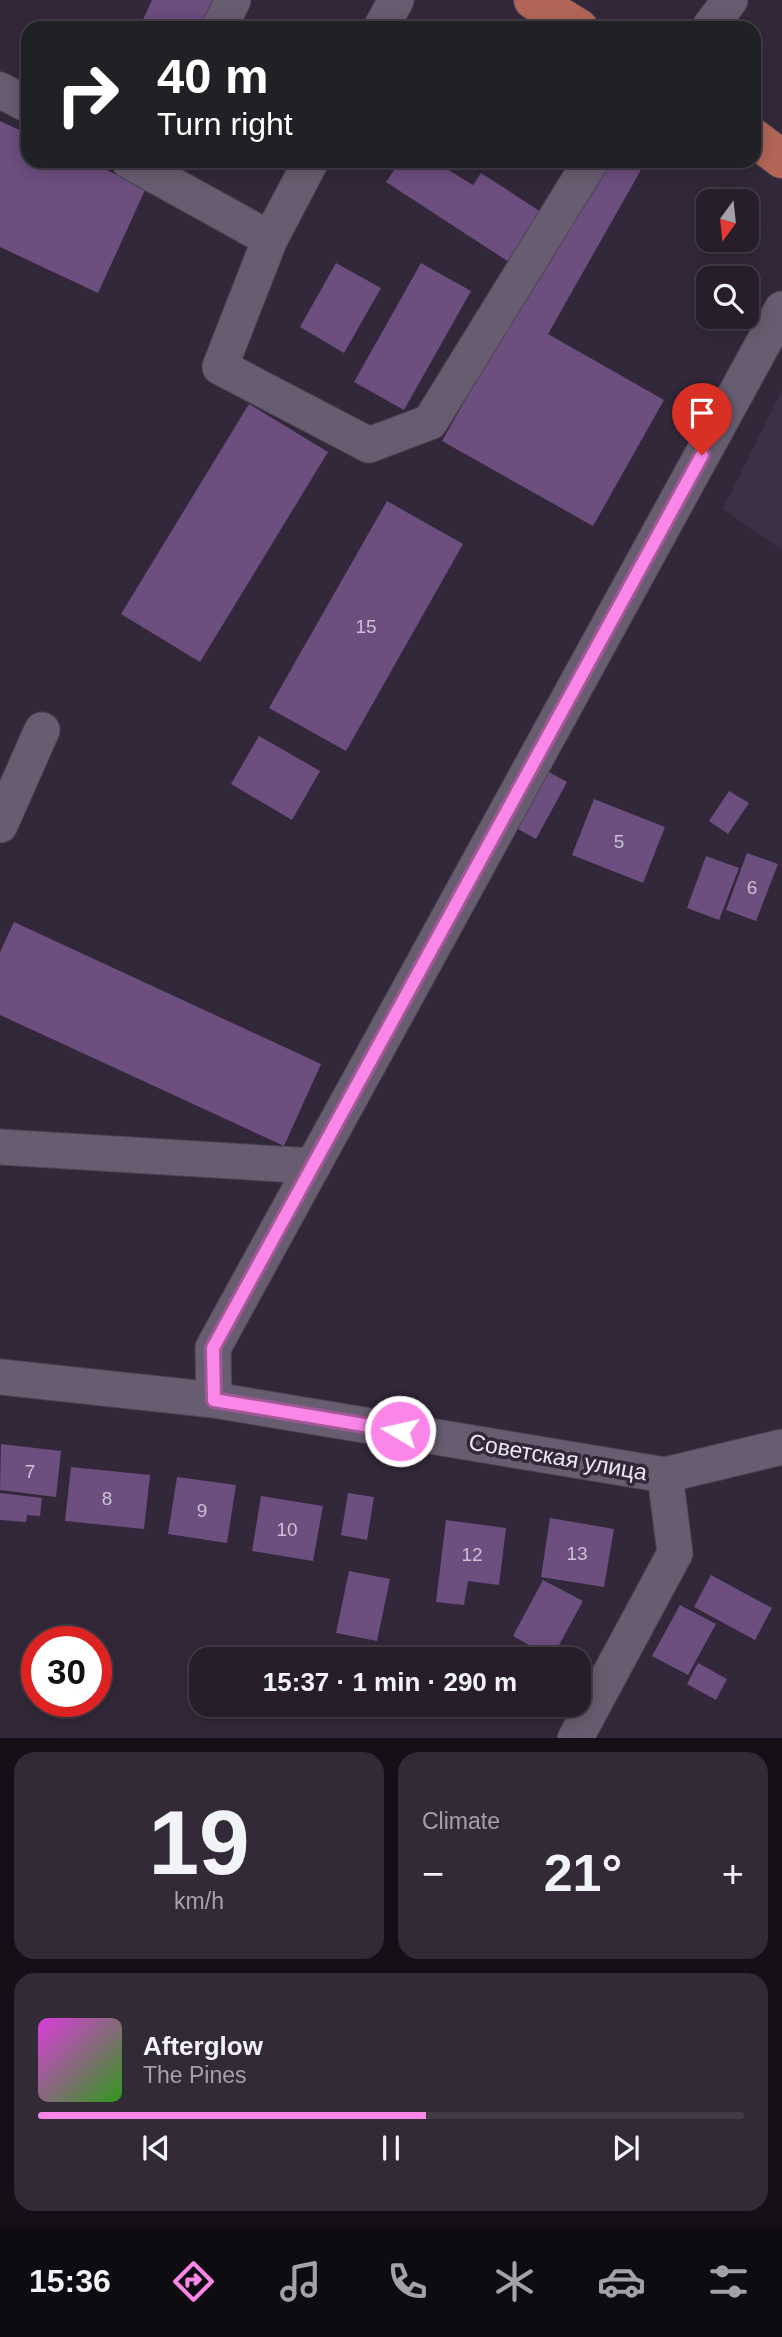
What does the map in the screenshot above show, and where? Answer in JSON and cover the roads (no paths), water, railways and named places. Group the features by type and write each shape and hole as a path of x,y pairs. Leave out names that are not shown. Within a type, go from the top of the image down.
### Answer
{"main road":[{"path":"533,0 568,21"},
{"path":"761,143 782,159"}],"street":[{"path":"222,21 233,0"},
{"path":"385,21 396,0"},
{"path":"714,21 730,0"},
{"path":"0,90 21,101"},
{"path":"150,168 271,239"},
{"path":"307,168 271,239 220,367 369,445 430,422 587,168"},
{"path":"214,1400 213,1348 782,309"},
{"path":"0,825 42,730"},
{"path":"0,1147 313,1166"},
{"name":"Советская улица","path":"0,1377 214,1400 665,1475 782,1447"},
{"path":"575,1738 675,1553 665,1475"}]}
